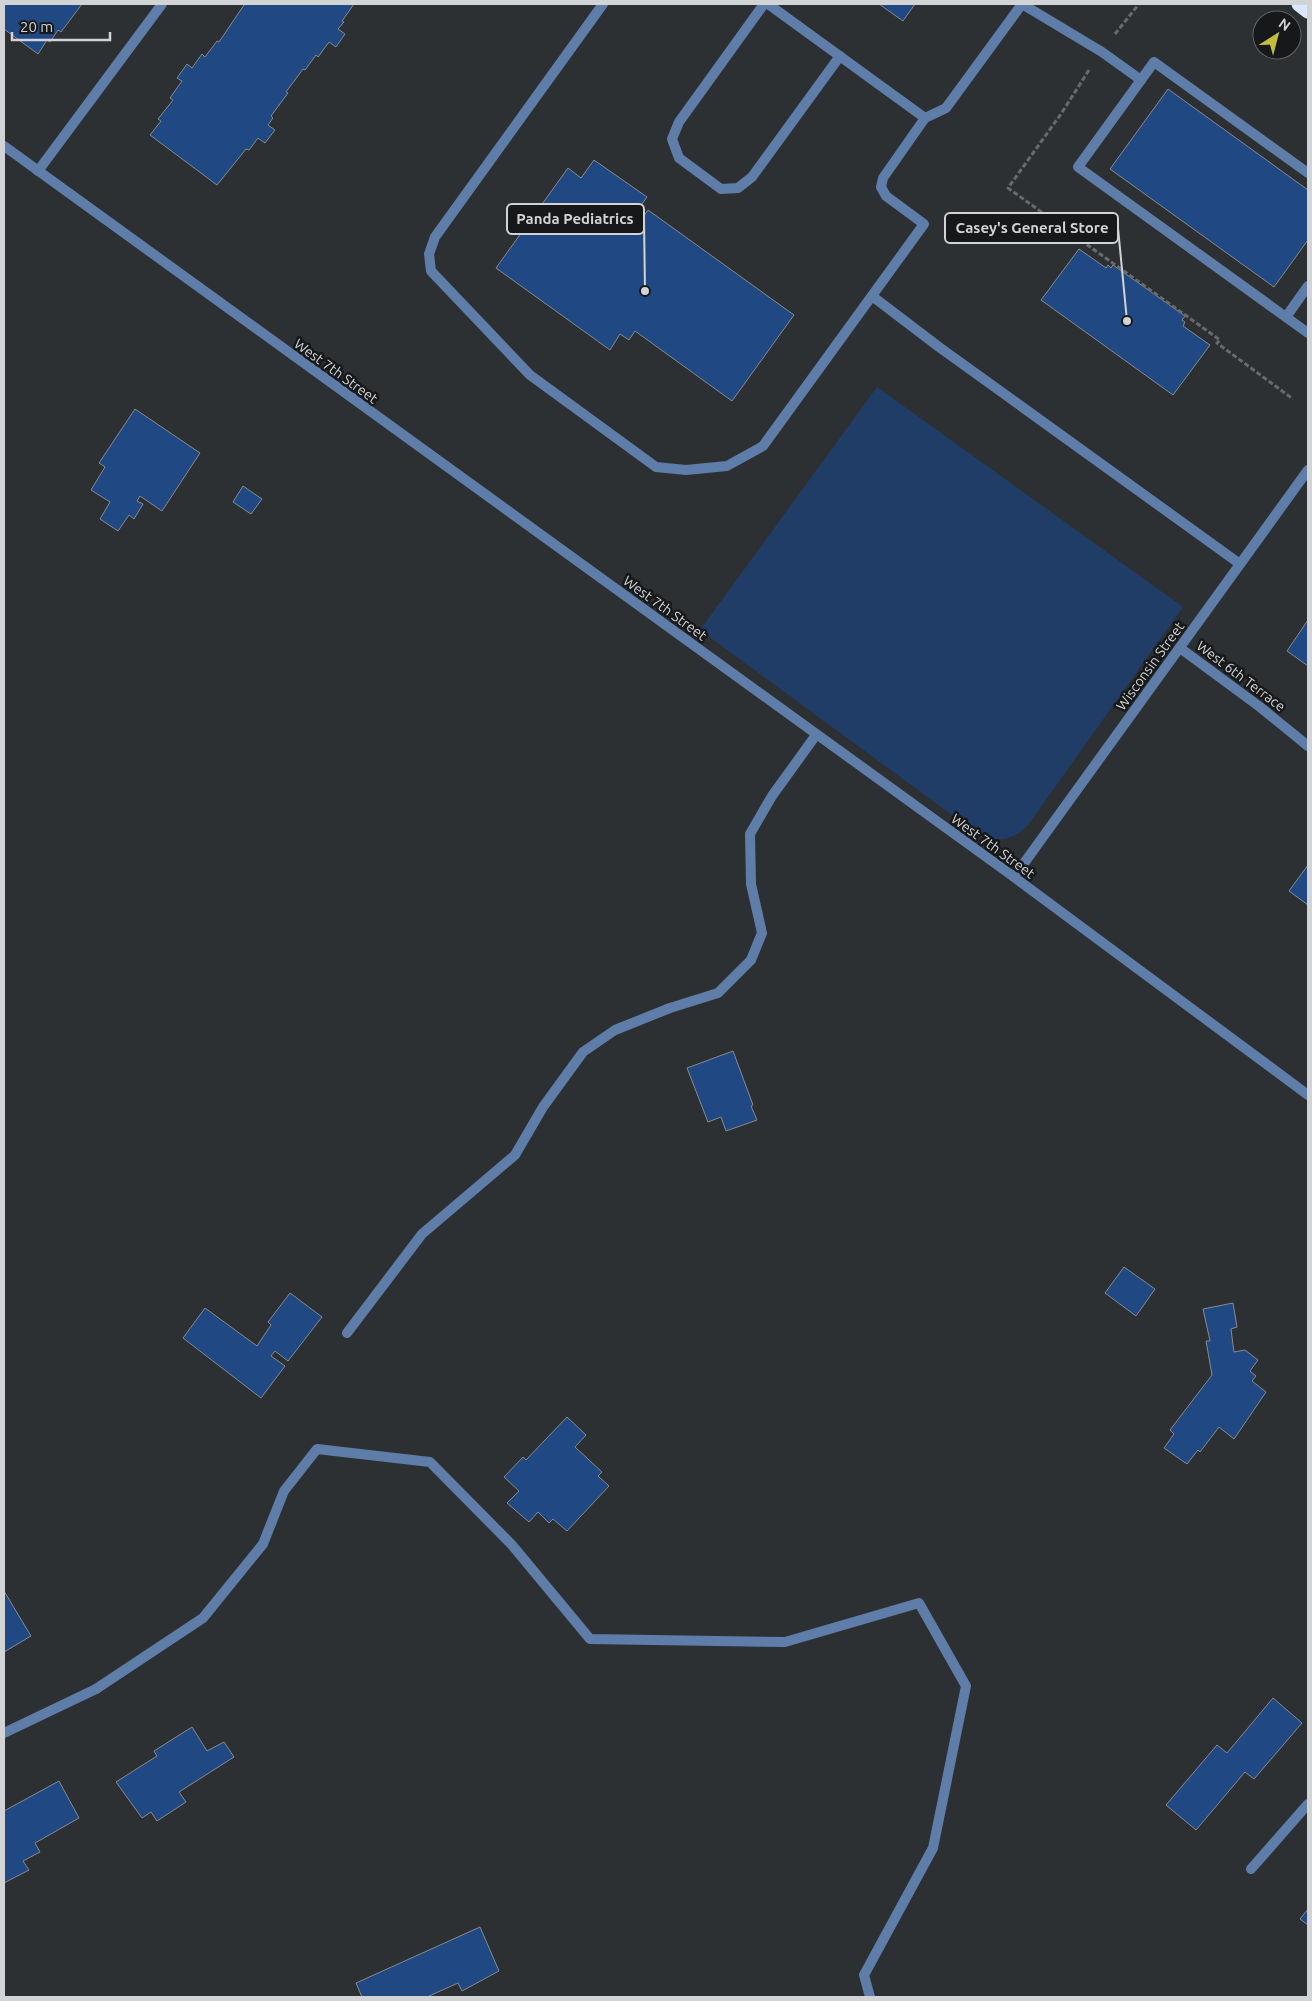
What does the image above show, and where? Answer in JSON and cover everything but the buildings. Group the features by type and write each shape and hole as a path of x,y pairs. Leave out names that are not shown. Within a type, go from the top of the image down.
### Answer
{"highway":[{"path":"1299,4 1308,11"}],"street":[{"path":"38,171 162,4"},
{"path":"603,4 435,237 429,254 431,271 530,375 656,467 686,470 727,466 763,446 924,224 886,196 881,187 883,178 925,118 946,108 1022,4 1102,52 1141,80"},
{"path":"840,56 752,177 738,188 721,188 679,158 672,139 679,122 766,4 840,56 925,118"},
{"path":"1308,173 1154,62 1078,167 1308,333"},
{"name":"West 7th Street","path":"4,146 1014,877 1308,1095"},
{"path":"1286,317 1308,286"},
{"path":"872,296 939,347 1240,564"},
{"name":"Wisconsin Street","path":"1014,877 1308,470"},
{"name":"West 6th Terrace","path":"1180,648 1260,707 1308,746"},
{"path":"347,1333 422,1234 515,1155 543,1107 583,1052 615,1030 670,1008 718,993 751,960 762,933 751,884 750,834 772,796 816,735"},
{"path":"4,1733 96,1689 203,1618 263,1544 284,1491 317,1449 430,1462 512,1545 590,1639 785,1642 919,1603 966,1686 933,1848 864,1975 870,1997"},
{"path":"1251,1870 1308,1804"}],"shaded area":[{"path":"877,387 1183,607 1028,825 1016,834 1004,839 992,839 978,834 700,630"}],"place":[{"name":"Panda Pediatrics","path":"645,291"},
{"name":"Casey's General Store","path":"1127,321"}]}
